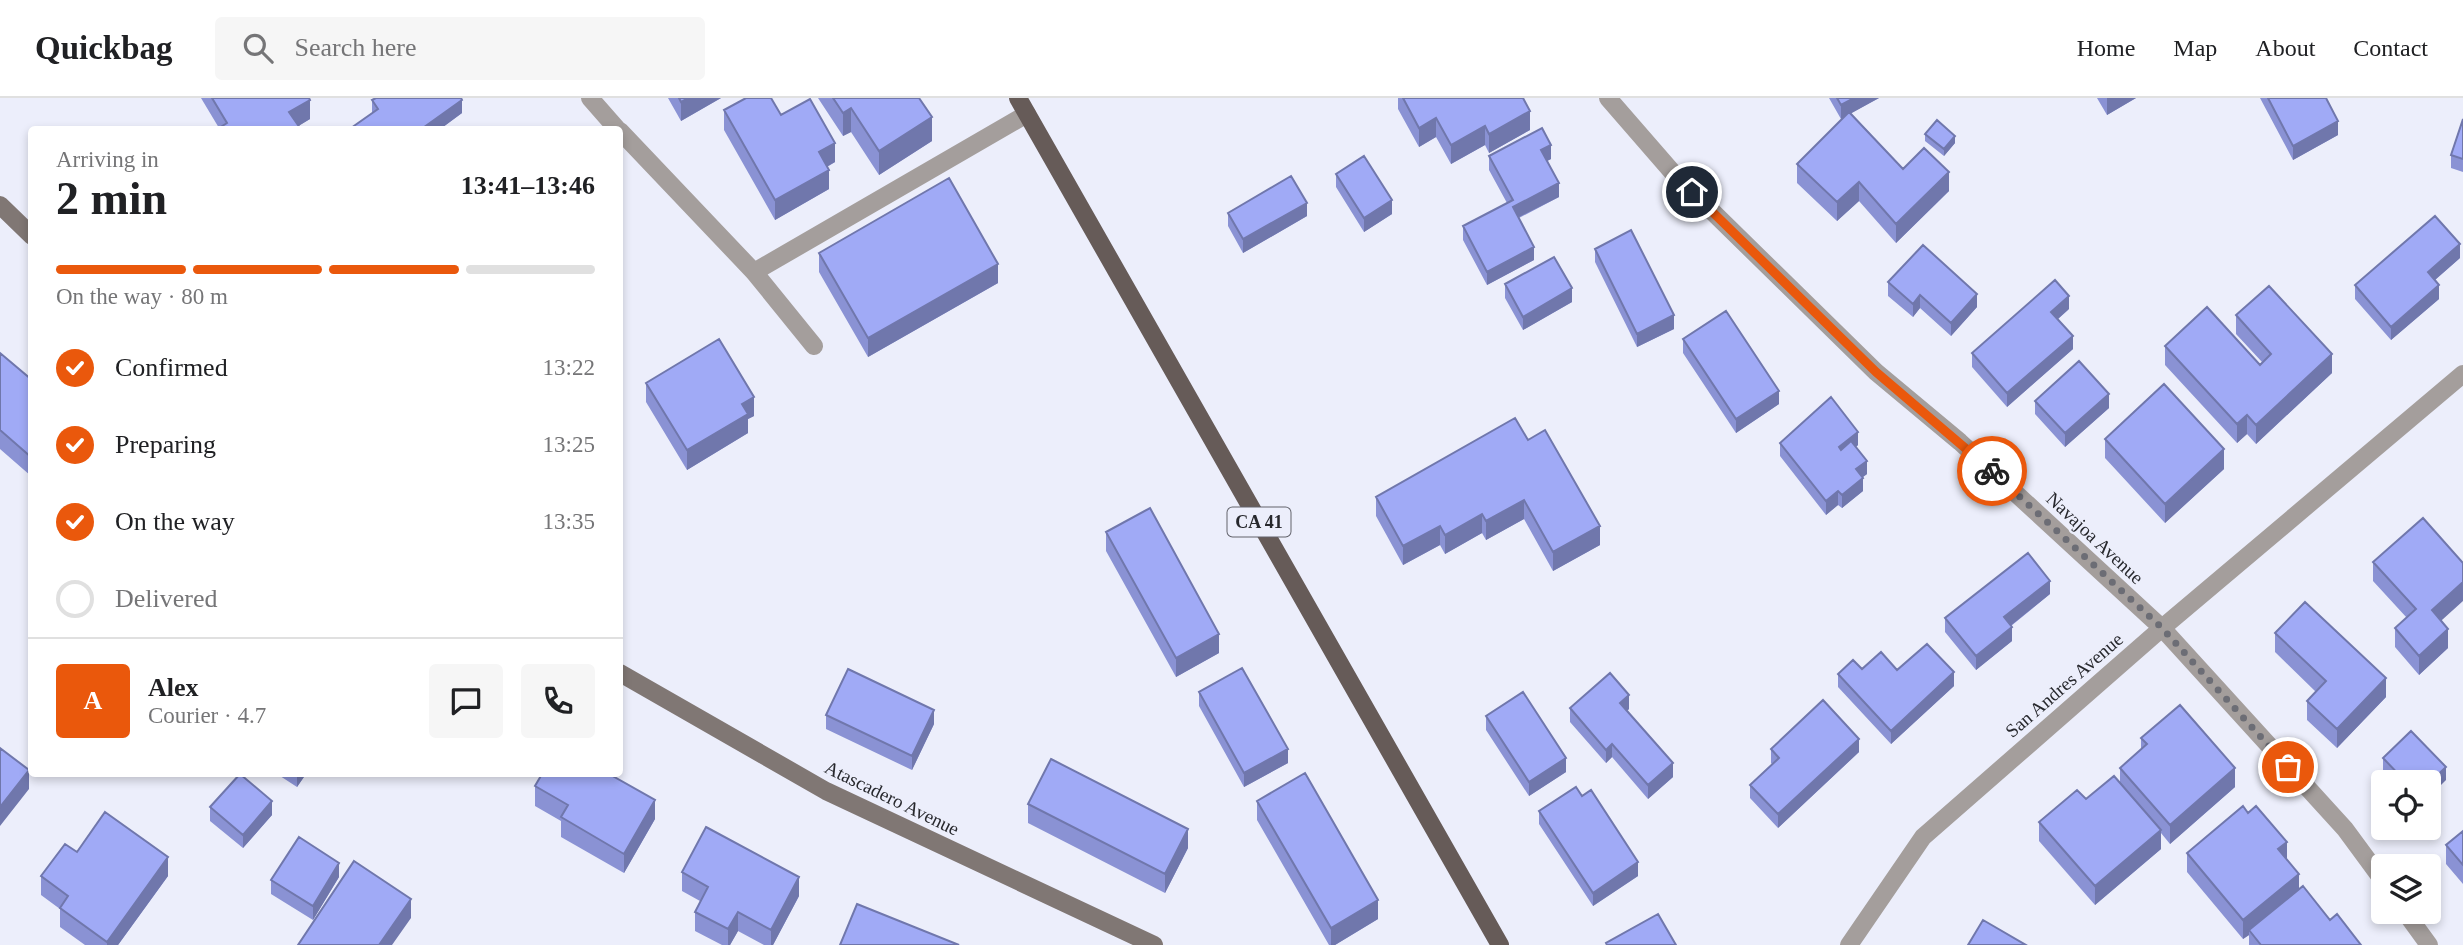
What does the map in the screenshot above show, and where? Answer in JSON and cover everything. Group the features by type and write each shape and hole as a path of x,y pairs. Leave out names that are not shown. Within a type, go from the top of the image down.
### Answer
{"main road":[{"name":"CA 41","path":"1023,106 1500,945"},
{"path":"0,205 28,232"},
{"name":"Atascadero Avenue","path":"623,675 826,791 1154,945"}],"street":[{"path":"590,98 615,126"},
{"name":"Navajoa Avenue","path":"1608,98 1674,174 1876,372 1961,442 2162,628 2345,829 2371,864"},
{"path":"754,272 1023,106"},
{"path":"623,134 754,272 814,346"},
{"name":"San Andres Avenue","path":"1849,945 1923,836 2162,628 2463,374"},
{"path":"2414,924 2429,945"}],"building":[{"path":"212,98 310,100 289,112 299,126 222,126 227,123"},
{"path":"746,98 771,98 781,115 810,99 835,143 819,152 829,170 775,200 724,110"},
{"path":"833,98 919,98 932,117 879,151 851,108 843,113"},
{"path":"1403,98 1523,98 1530,111 1489,134 1485,126 1451,145 1436,118 1419,128"},
{"path":"1837,98 1854,98 1841,105"},
{"path":"2268,98 2326,98 2338,121 2293,146"},
{"path":"372,100 462,100 426,126 354,126 378,109"},
{"path":"1849,112 1903,169 1924,148 1949,172 1896,224 1859,182 1837,202 1797,164"},
{"path":"2463,119 2463,159 2451,155"},
{"path":"1937,120 1955,136 1944,149 1925,134"},
{"path":"1542,128 1551,145 1541,150 1559,183 1513,207 1534,247 1487,272 1463,226 1513,200 1489,156"},
{"path":"1364,156 1392,200 1364,218 1336,174"},
{"path":"1291,176 1307,203 1243,239 1228,213"},
{"path":"949,178 998,264 868,338 819,253"},
{"path":"2435,216 2460,244 2428,272 2439,285 2391,327 2355,285"},
{"path":"1631,230 1674,315 1637,334 1595,249"},
{"path":"1923,245 1977,294 1951,323 1920,295 1913,304 1888,282"},
{"path":"1554,257 1572,288 1523,317 1505,284"},
{"path":"2055,280 2069,296 2051,312 2073,336 2007,393 1972,353"},
{"path":"2269,286 2332,354 2256,425 2247,415 2237,424 2165,346 2207,307 2260,365 2271,354 2236,315"},
{"path":"1726,311 1779,391 1736,419 1683,339"},
{"path":"719,339 754,397 742,404 748,414 687,450 646,383"},
{"path":"0,353 28,377 28,454 0,430"},
{"path":"2079,361 2109,394 2065,433 2035,401"},
{"path":"2164,384 2224,449 2165,504 2105,439"},
{"path":"1831,397 1858,432 1839,447 1841,450 1851,441 1867,461 1856,469 1863,478 1842,495 1838,491 1826,501 1780,443"},
{"path":"1515,418 1528,440 1545,430 1600,526 1553,552 1524,500 1486,521 1482,514 1445,535 1440,526 1403,546 1376,497"},
{"path":"1150,508 1219,634 1176,658 1106,532"},
{"path":"2423,518 2463,563 2463,582 2432,610 2448,629 2419,656 2395,628 2416,609 2373,562"},
{"path":"2028,553 2050,581 2004,617 2012,627 1976,656 1945,618"},
{"path":"2305,602 2386,678 2337,729 2307,701 2326,681 2275,633"},
{"path":"1927,644 1954,672 1891,731 1838,674 1853,660 1862,669 1881,652 1897,670"},
{"path":"1242,668 1288,749 1244,773 1199,692"},
{"path":"848,669 934,710 912,756 826,715"},
{"path":"1610,673 1629,695 1620,703 1673,763 1648,785 1612,744 1606,750 1570,708"},
{"path":"1523,692 1566,758 1529,782 1486,716"},
{"path":"1823,700 1859,739 1778,814 1750,785 1779,758 1771,749"},
{"path":"2180,705 2235,768 2170,825 2120,768 2147,744 2141,738"},
{"path":"2411,731 2446,767 2441,772 2394,770 2383,758"},
{"path":"0,748 28,771 0,807"},
{"path":"1051,759 1188,829 1165,874 1028,804"},
{"path":"1305,773 1378,900 1331,928 1257,801"},
{"path":"2114,776 2161,830 2095,886 2039,822 2077,790 2086,799"},
{"path":"237,777 244,777 272,801 243,835 210,807"},
{"path":"540,777 614,777 655,800 624,854 561,817 568,805 535,786"},
{"path":"1576,787 1582,796 1591,790 1638,862 1593,893 1539,811"},
{"path":"2243,806 2248,813 2256,806 2287,842 2278,849 2299,874 2243,920 2187,853"},
{"path":"105,812 168,857 107,942 60,908 68,896 41,876 65,844 77,852"},
{"path":"706,827 799,877 771,930 738,912 728,929 695,912 708,887 682,872"},
{"path":"2463,831 2463,865 2446,845"},
{"path":"299,837 339,863 313,906 271,880"},
{"path":"354,861 411,899 379,945 298,945"},
{"path":"2303,886 2330,920 2337,914 2361,945 2261,945 2249,930"},
{"path":"857,904 959,945 840,945"},
{"path":"1658,914 1676,945 1607,945 1606,943"},
{"path":"1983,920 2026,945 1968,945"}],"way so far":[{"path":"1992,471 2162,628 2288,767"}],"route":[{"path":"1692,192 1876,372 1992,471"}]}
